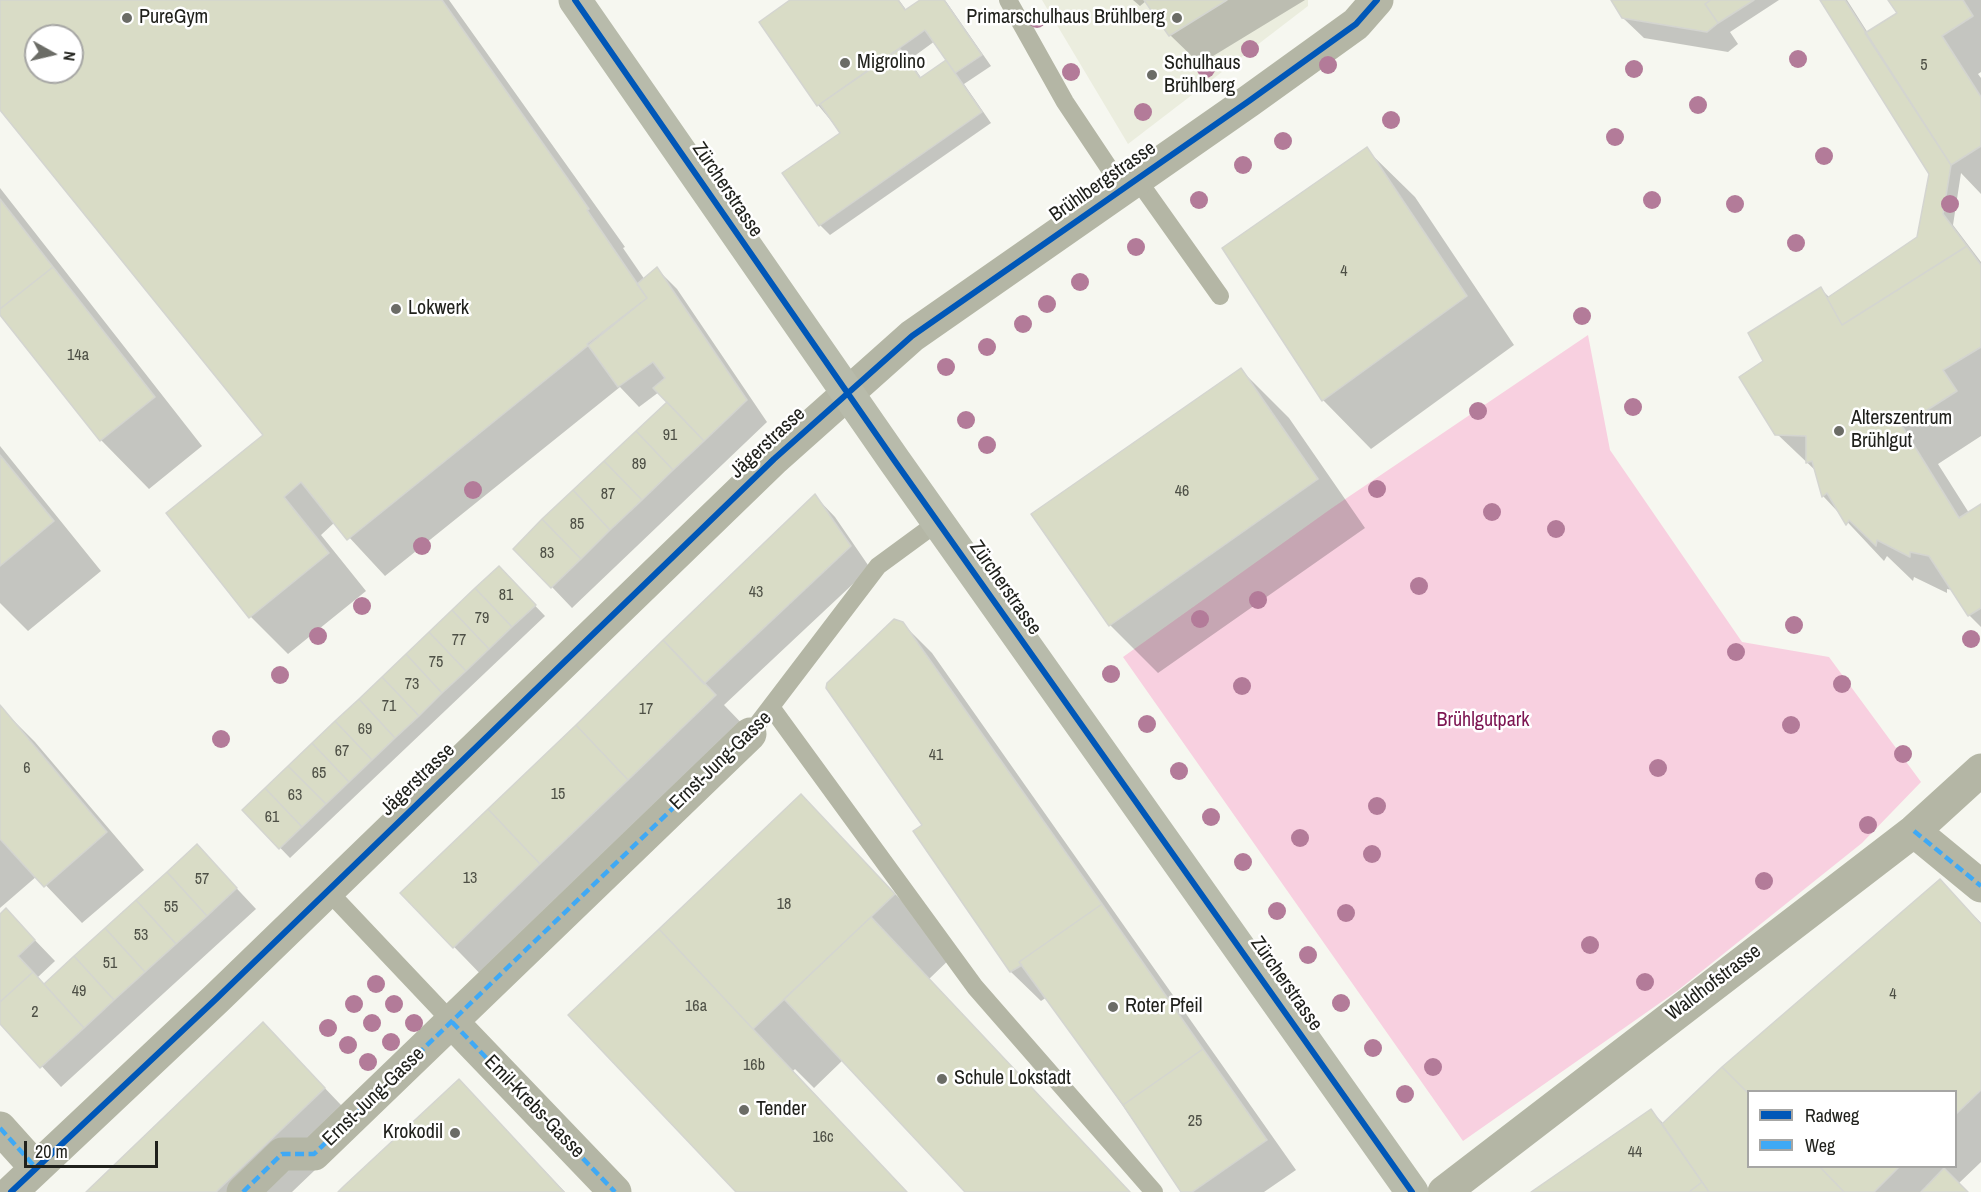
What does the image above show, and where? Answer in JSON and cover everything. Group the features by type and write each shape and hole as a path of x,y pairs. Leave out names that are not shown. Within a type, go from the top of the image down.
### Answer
{"main road":[{"name":"Zürcherstrasse","path":"575,0 938,522 1412,1192"}],"street":[{"name":"Brühlbergstrasse","path":"848,393 912,336 1130,184 1350,12 1377,0"},
{"name":"Jägerstrasse","path":"11,1192 328,891 774,459 848,393"},
{"name":"Ernst-Jung-Gasse","path":"243,1192 282,1154 314,1154 750,734"},
{"name":"Waldhofstrasse","path":"1444,1192 1914,831 1981,770"},
{"path":"1914,831 1981,886"},
{"name":"Emil-Krebs-Gasse","path":"453,1022 615,1192"},
{"path":"0,1128 36,1168"}],"lane":[{"path":"1008,0 1065,102 1220,296"},
{"path":"771,707 878,567 938,522"},
{"name":"Ernst-Jung-Gasse","path":"750,734 771,707 975,987 1154,1192"},
{"path":"328,891 453,1022"}],"shaded area":[{"name":"Schulhaus Brühlberg","path":"1042,0 1308,0 1308,6 1128,144"}],"green space":[{"name":"Brühlgutpark","path":"1588,335 1610,450 1742,642 1829,657 1921,782 1862,843 1677,991 1463,1141 1123,657 1332,508"}],"building":[{"name":"Lokwerk","path":"0,0 442,0 589,209 587,210 647,298 347,540 301,482 284,497 329,553 249,618 166,513 263,435 0,110"},
{"path":"790,0 898,0 905,10 920,0 944,0 982,55 955,73 925,30 817,106 759,22"},
{"name":"Primarschulhaus Brühlberg","path":"1144,0 1227,0 1169,36"},
{"path":"1611,0 1711,0 1705,4 1718,23 1707,32 1622,18"},
{"path":"1711,0 1754,0 1718,23 1705,4"},
{"path":"1820,0 1845,0 1951,165 1943,214 1967,246 1842,325 1827,298 1917,237 1929,174"},
{"path":"1888,0 1963,0 1973,16 1942,36 1981,97 1981,146 1951,165 1865,33 1897,13"},
{"path":"900,49 920,78 946,60 982,112 819,226 782,173 840,133 820,104"},
{"path":"1367,147 1467,296 1322,401 1222,248"},
{"path":"0,199 53,267 0,309"},
{"name":"Alterszentrum Brühlgut","path":"1967,246 1981,265 1981,347 1943,370 1957,391 1902,426 1959,518 1981,504 1981,608 1968,616 1929,556 1910,552 1910,557 1877,540 1876,546 1849,520 1846,525 1827,493 1822,497 1812,461 1806,463 1806,436 1775,435 1739,377 1763,361 1748,333 1821,287 1842,325"},
{"path":"53,267 155,397 100,441 0,315 0,309"},
{"path":"657,267 747,400 704,441 653,388 665,378 653,362 618,387 587,344 647,298 637,284"},
{"path":"1241,368 1318,479 1109,626 1031,514"},
{"path":"667,402 704,441 673,470 636,431"},
{"path":"636,431 673,470 642,500 604,461"},
{"path":"0,455 54,521 0,566"},
{"path":"604,461 642,500 610,530 573,490"},
{"path":"573,490 610,530 581,559 542,519"},
{"path":"815,494 851,546 704,684 663,640"},
{"path":"542,519 581,559 551,588 513,549"},
{"path":"499,566 536,605 512,627 475,588"},
{"path":"475,588 512,627 489,649 452,610"},
{"path":"452,610 489,649 466,671 429,632"},
{"path":"894,619 903,622 1102,904 1019,962 1022,965 1010,972 913,831 922,825 826,688 827,683"},
{"path":"429,632 466,671 442,693 406,654"},
{"path":"663,640 716,695 628,780 576,725"},
{"path":"406,654 442,693 419,716 382,677"},
{"path":"382,677 419,716 395,738 359,699"},
{"path":"359,699 395,738 372,760 335,721"},
{"path":"0,705 107,832 44,887 0,839"},
{"path":"335,721 372,760 349,782 312,743"},
{"path":"576,725 628,780 540,864 488,809"},
{"path":"312,743 349,782 326,804 288,766"},
{"path":"288,766 326,804 302,827 265,788"},
{"path":"265,788 302,827 279,849 242,810"},
{"path":"801,794 895,894 753,1029 659,929"},
{"path":"488,809 540,864 453,948 400,893"},
{"path":"197,844 237,888 207,916 167,872"},
{"path":"167,872 207,916 176,944 136,900"},
{"path":"1940,879 1981,924 1981,1090 1957,1113 1957,1090 1747,1090 1747,1092 1722,1067"},
{"path":"136,900 176,944 145,972 105,928"},
{"name":"Roter Pfeil","path":"1102,904 1203,1049 1123,1105 1019,962"},
{"path":"6,908 35,940 18,956 33,972 0,1002 0,914"},
{"path":"871,917 1130,1192 965,1192 784,999"},
{"path":"105,928 145,972 114,1000 74,956"},
{"name":"Tender","path":"659,929 907,1192 736,1192 568,1015"},
{"path":"74,956 114,1000 84,1028 44,984"},
{"path":"33,972 84,1028 40,1068 0,1024 0,1002"},
{"path":"263,1022 325,1088 216,1192 86,1192"},
{"path":"1203,1049 1267,1140 1192,1192 1181,1192 1123,1105"},
{"path":"1722,1067 1747,1092 1747,1168 1821,1168 1844,1192 1709,1192 1662,1124"},
{"name":"Krokodil","path":"459,1079 564,1192 338,1192 344,1186"},
{"path":"1651,1109 1702,1182 1689,1192 1531,1192"},
{"path":"1821,1168 1898,1168 1874,1192 1844,1192"},
{"path":"1944,1168 1968,1192 1921,1192"},
{"path":"1702,1182 1709,1192 1689,1192"}],"marked path":[{"path":"243,1192 282,1154 314,1154 750,734"},
{"path":"1914,831 1981,886"},
{"path":"452,1022 615,1192"},
{"path":"0,1128 36,1168"}],"cycle path":[{"path":"575,0 894,460 1412,1192"},
{"path":"11,1192 216,999 774,459 912,336 1356,24 1377,0"}],"place":[{"name":"PureGym","path":"127,18"},
{"name":"Primarschulhaus Brühlberg","path":"1177,18"},
{"name":"Migrolino","path":"845,63"},
{"name":"Schulhaus Brühlberg","path":"1152,75"},
{"name":"Lokwerk","path":"396,309"},
{"name":"Alterszentrum Brühlgut","path":"1839,431"},
{"name":"Roter Pfeil","path":"1113,1007"},
{"name":"Schule Lokstadt","path":"942,1079"},
{"name":"Tender","path":"744,1110"},
{"name":"Krokodil","path":"455,1133"}]}
